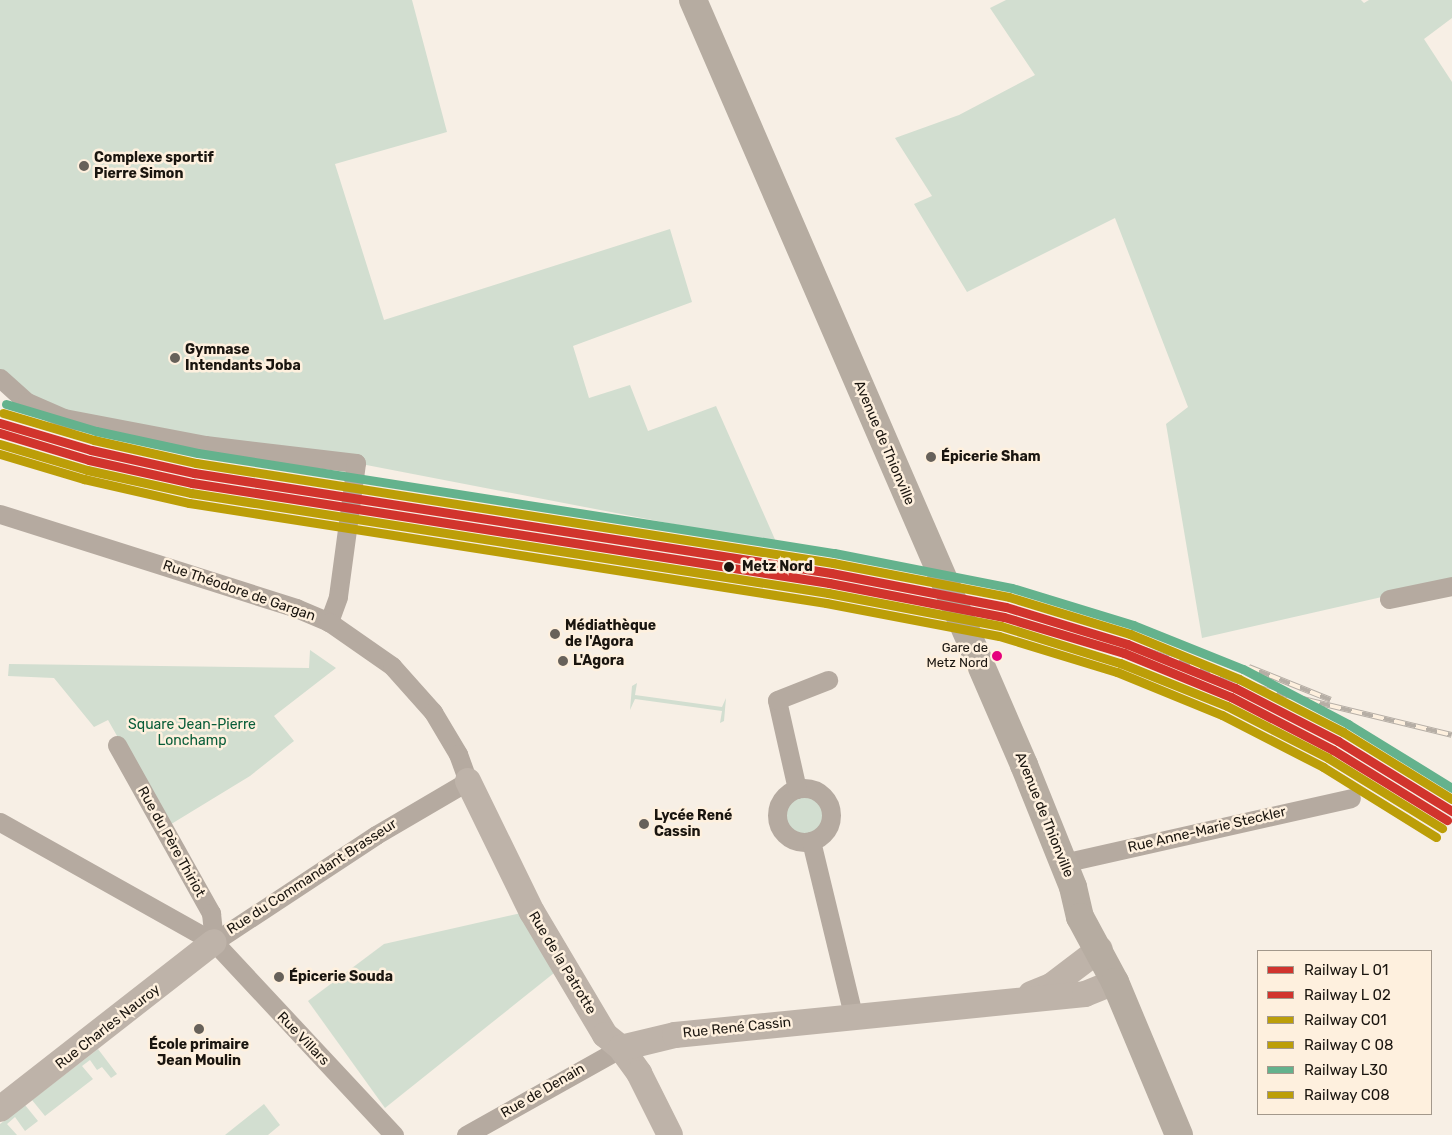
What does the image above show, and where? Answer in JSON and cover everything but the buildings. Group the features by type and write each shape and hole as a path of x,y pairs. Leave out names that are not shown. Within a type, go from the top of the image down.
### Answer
{"main road":[{"name":"Avenue de Thionville","path":"693,0 1068,875 1076,906 1100,949 1115,982 1179,1135"}],"street":[{"path":"0,378 27,402 64,418 205,445 356,463 338,597 329,622"},
{"name":"Rue Théodore de Gargan","path":"0,514 296,608 329,622 370,648 410,684 451,741 468,781"},
{"path":"1389,599 1452,586"},
{"path":"797,788 776,705 780,696 828,680"},
{"name":"Rue du Père Thiriot","path":"117,745 211,913 214,942"},
{"name":"Rue du Commandant Brasseur","path":"0,822 214,942 383,830 468,781"},
{"name":"Rue de la Patrotte","path":"468,781 532,912 605,1035 621,1048 670,1135"},
{"path":"797,788 815,790 830,806 828,826 811,841 792,839 778,823 780,803 797,788"},
{"name":"Rue Anne-Marie Steckler","path":"1068,875 1351,798"},
{"path":"811,841 853,1015"},
{"name":"Rue Charles Nauroy","path":"0,1109 214,942"},
{"name":"Rue Villars","path":"214,942 394,1135"},
{"name":"Rue René Cassin","path":"1020,998 1051,986 1100,949"},
{"name":"Rue René Cassin","path":"621,1048 666,1036 1020,998 1085,994 1115,982"},
{"name":"Rue de Denain","path":"466,1135 621,1048"}],"green space":[{"path":"0,0 412,0 447,132 335,164 384,320 670,229 692,302 573,346 589,398 630,385 648,431 716,406 777,544 356,463 64,418 0,378"},
{"path":"1006,0 1361,0 1364,3 1369,0 1452,0 1452,18 1424,39 1452,82 1452,581 1202,638 1166,424 1188,407 1115,218 967,292 914,204 932,196 895,138 959,115 1035,75 990,8"},
{"name":"Square Jean-Pierre Lonchamp","path":"310,650 336,668 274,716 294,741 250,776 168,826 108,720 94,727 54,678 8,676 9,664 309,668"},
{"path":"637,683 635,695 722,707 726,698 724,721 720,723 722,711 635,699 630,710 632,686"},
{"path":"808,795 815,798 821,804 824,815 823,823 815,832 808,835 800,835 793,832 785,823 784,811 787,804 796,796"},
{"path":"521,913 554,973 385,1108 308,1001 384,944"},
{"path":"98,1049 117,1074 111,1078 102,1067 97,1070 90,1060 82,1066 93,1079 45,1116 32,1100"},
{"path":"264,1104 280,1125 268,1135 225,1135"},
{"path":"25,1105 38,1121 25,1131 15,1117 7,1124 17,1135 0,1135 0,1124"}],"railway":[{"path":"1127,644 1266,690 1452,735"},
{"path":"1249,667 1331,700"}],"transit line":[{"path":"0,423 91,450 194,473 831,573 1006,607 1127,644 1235,688 1338,741 1452,811"},
{"path":"0,433 89,460 192,483 829,583 1004,617 1124,653 1231,697 1333,750 1447,820"},
{"path":"0,444 87,470 191,493 828,593 1001,626 1120,663 1227,706 1328,758 1442,828"}],"rail line":[{"name":"L30","path":"6,404 96,431 198,453 834,553 1012,588 1133,625 1243,669 1348,724 1452,788"},
{"name":"C01","path":"3,413 94,440 196,463 833,563 1009,597 1130,634 1239,679 1343,732 1452,799"},
{"name":"C08","path":"0,454 84,479 189,503 826,603 999,636 1117,672 1222,715 1323,767 1436,837"}],"place":[{"name":"Complexe sportif Pierre Simon","path":"84,166"},
{"name":"Gymnase Intendants Joba","path":"175,358"},
{"name":"Épicerie Sham","path":"931,457"},
{"name":"Metz Nord","path":"729,567"},
{"name":"Médiathèque de l'Agora","path":"555,634"},
{"name":"Gare de Metz Nord","path":"997,656"},
{"name":"L'Agora","path":"563,661"},
{"name":"Lycée René Cassin","path":"644,824"},
{"name":"Épicerie Souda","path":"279,977"},
{"name":"École primaire Jean Moulin","path":"199,1029"}]}
